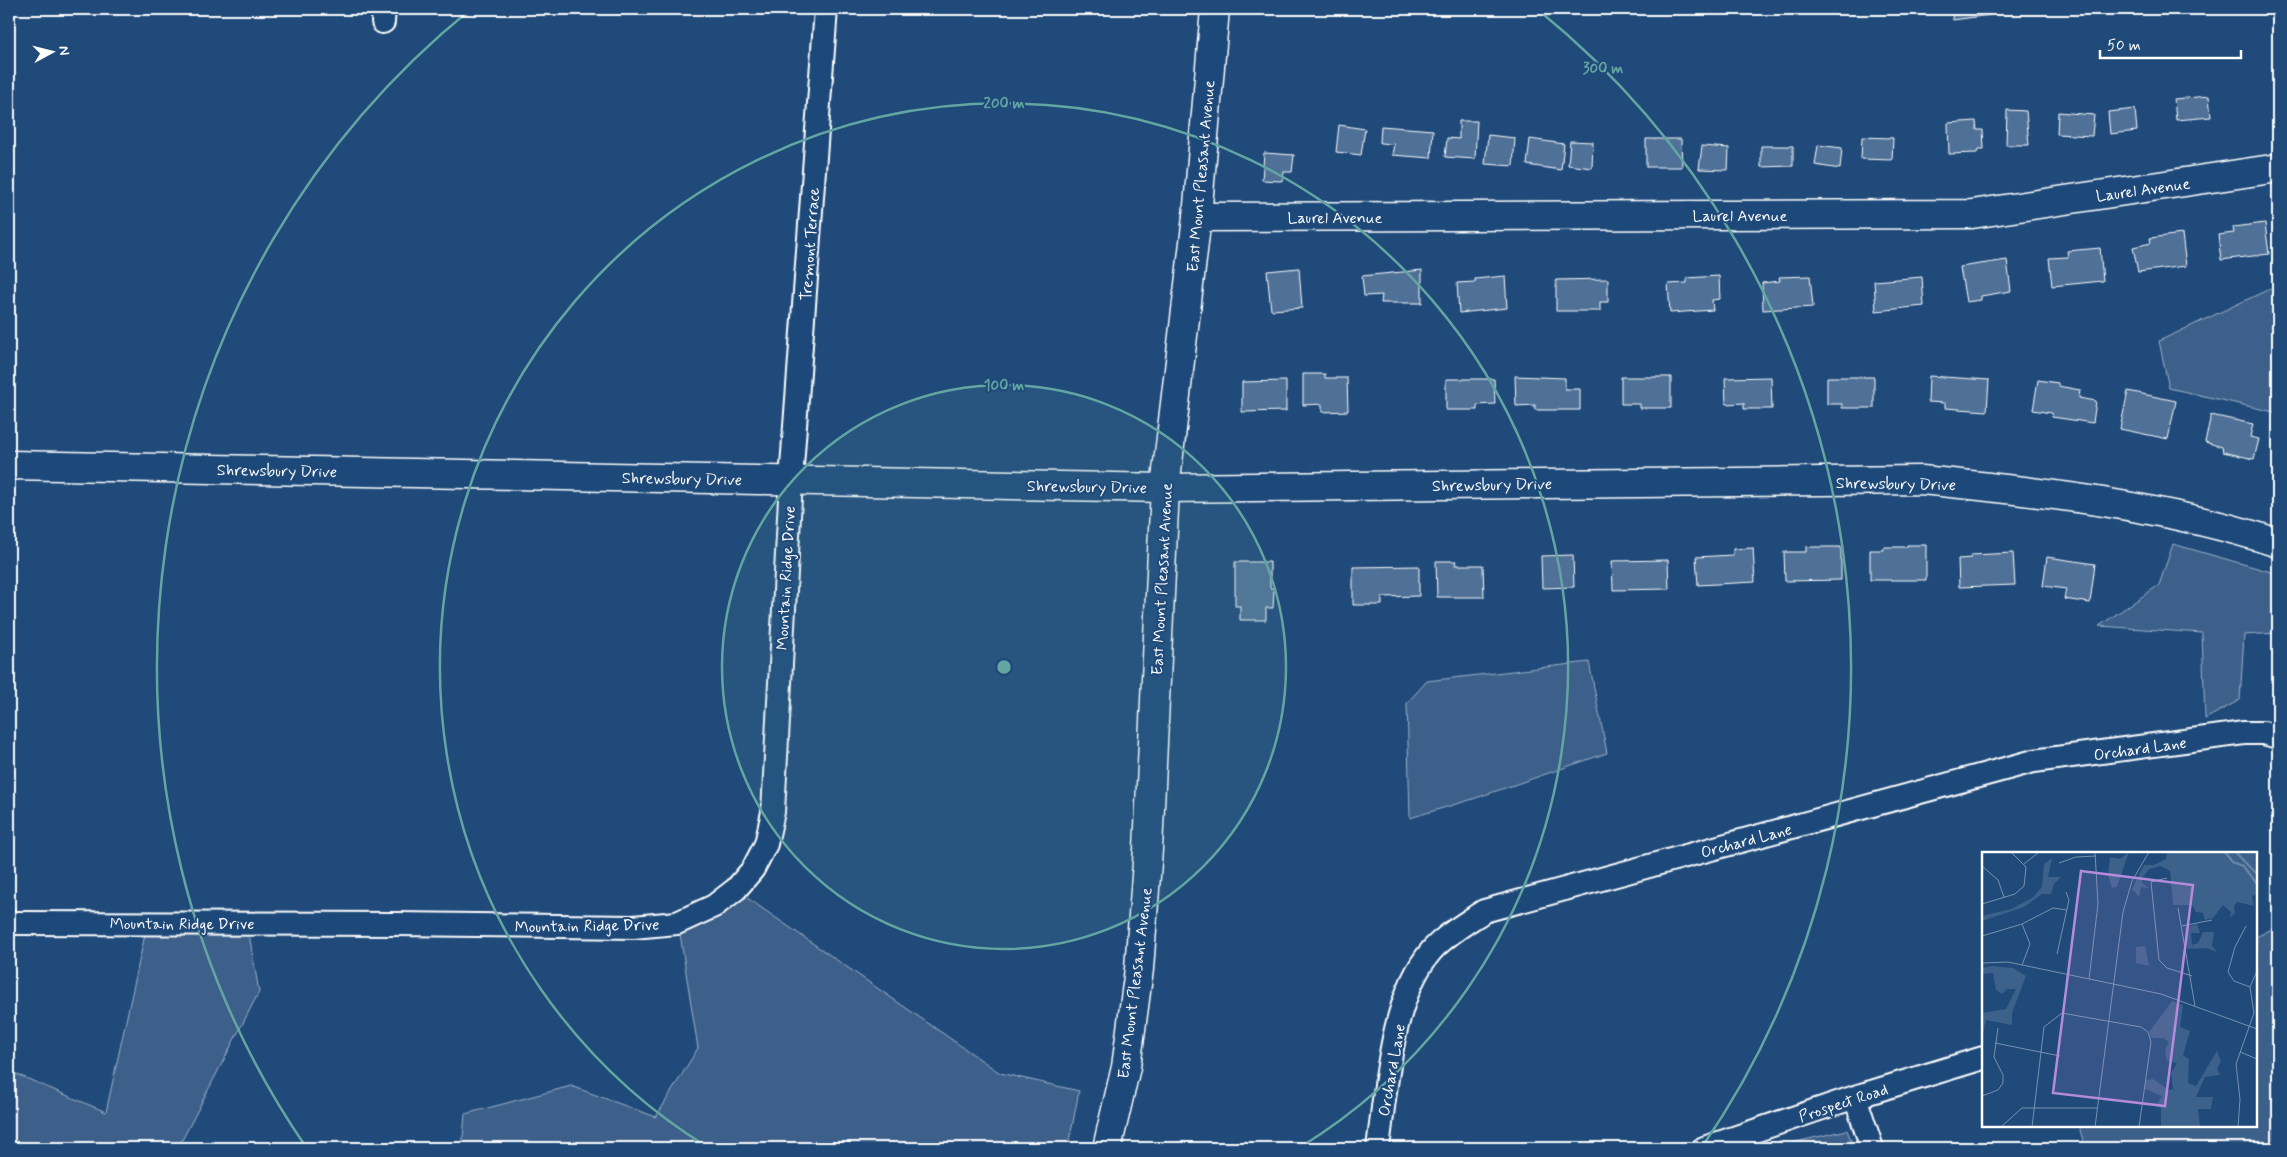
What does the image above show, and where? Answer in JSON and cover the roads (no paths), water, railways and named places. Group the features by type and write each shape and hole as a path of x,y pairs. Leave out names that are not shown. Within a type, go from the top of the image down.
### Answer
{"main road":[{"name":"East Mount Pleasant Avenue","path":"1107,1148 1126,1067 1139,969 1148,849 1165,488 1197,218 1215,9"},
{"name":"Laurel Avenue","path":"1197,218 1972,214 2278,168"},
{"name":"Shrewsbury Drive","path":"9,465 1165,488 1922,480 2018,490 2167,513 2278,543"}],"street":[{"name":"Tremont Terrace","path":"791,480 826,9"},
{"name":"Mountain Ridge Drive","path":"9,923 633,927 677,923 714,906 736,889 753,869 766,844 773,812 791,480"},
{"name":"Orchard Lane","path":"1378,1148 1390,1056 1405,1000 1432,950 1454,930 1484,911 2034,761 2244,733 2263,732 2278,737"},
{"name":"Prospect Road","path":"1704,1148 1855,1097 1982,1058"},
{"path":"1855,1097 1872,1148"}]}
